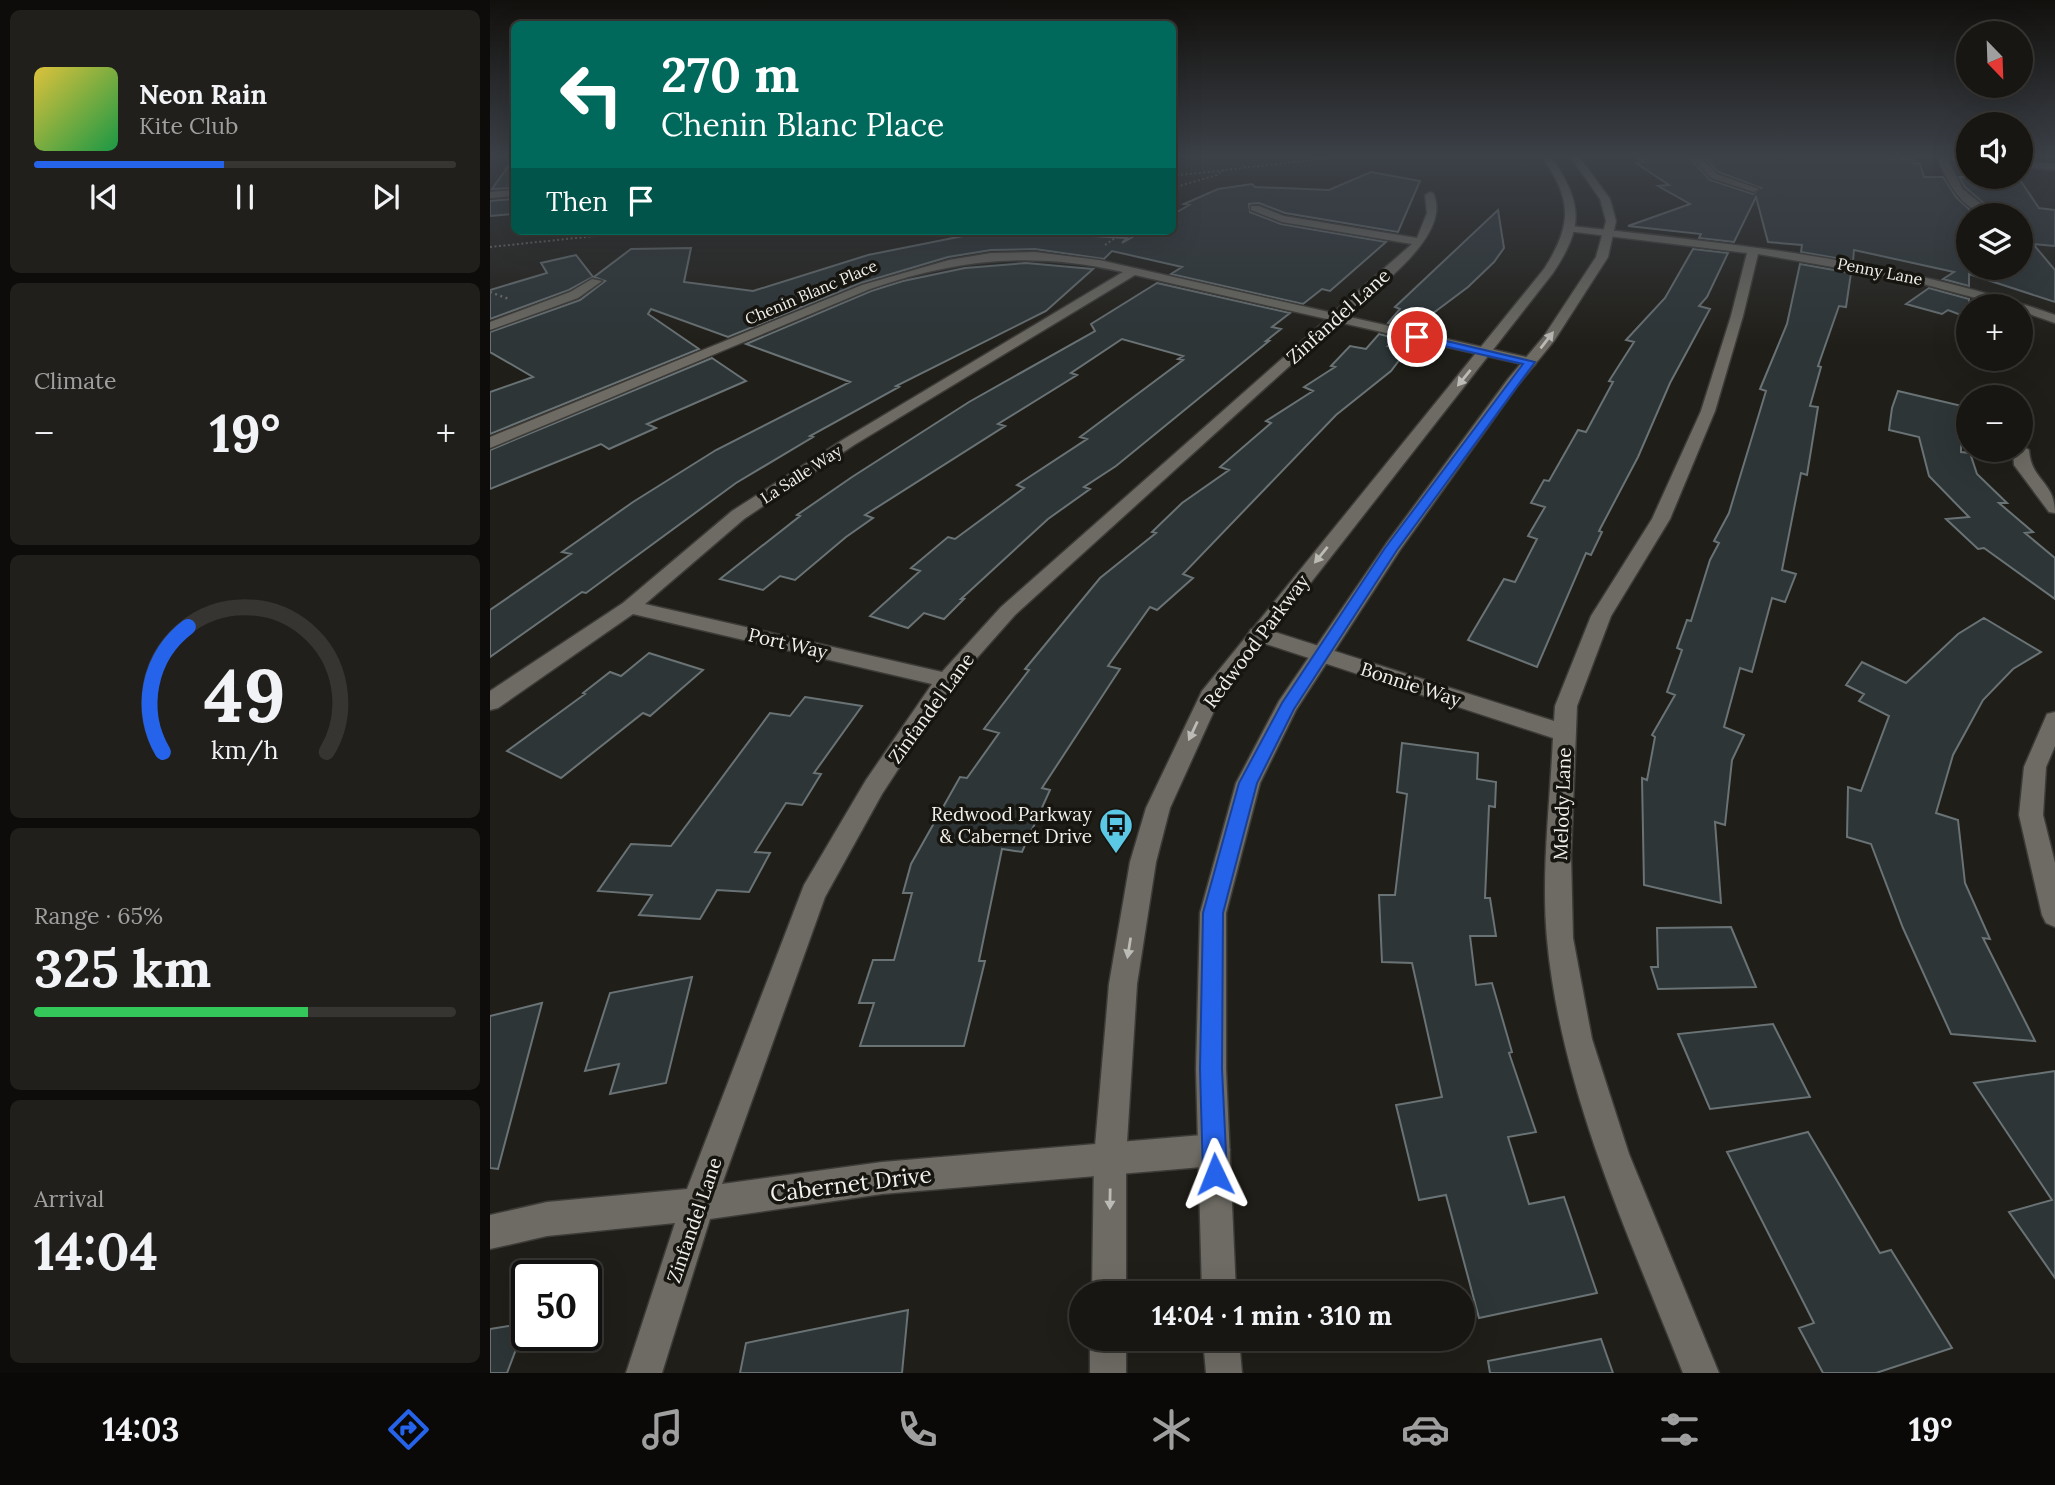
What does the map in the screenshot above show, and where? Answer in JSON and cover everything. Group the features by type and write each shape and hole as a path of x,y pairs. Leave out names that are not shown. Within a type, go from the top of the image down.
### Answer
{"street":[{"path":"1282,219 1420,242"},
{"name":"Zinfandel Lane","path":"644,1373 698,1205 813,893 874,786 946,680 1008,611 1420,242 1431,219"},
{"path":"1570,219 1571,229"},
{"path":"1219,1281 1211,1069 1213,913 1248,783 1287,707 1392,548 1581,292 1602,257 1610,219"},
{"name":"Penny Lane","path":"1571,229 1815,259 1927,279 1977,294"},
{"name":"Redwood Parkway","path":"1109,1281 1110,1158 1123,984 1143,862 1158,808 1210,696 1549,271 1565,245 1571,229"},
{"name":"Melody Lane","path":"1701,1373 1613,1154 1577,1039 1560,938 1559,855 1566,706 1601,616 1661,519 1708,411 1737,316 1753,251"},
{"name":"Chenin Blanc Place","path":"490,443 866,287 928,266 985,257 1037,255 1099,263 1530,362"},
{"name":"La Salle Way","path":"490,702 629,607 738,515 849,442 1131,272"},
{"path":"490,326 575,295 596,281"},
{"name":"Penny Lane","path":"2033,311 2055,319"},
{"path":"2022,462 2055,508"},
{"name":"Port Way","path":"629,607 946,680"},
{"name":"Bonnie Way","path":"1258,634 1565,733"},
{"path":"2055,720 2035,767 2031,815 2055,915"},
{"name":"Cabernet Drive","path":"490,1232 547,1219 698,1205 882,1178 1214,1150"},
{"path":"1108,1351 1108,1373"},
{"path":"1222,1351 1224,1373"}],"path":[{"path":"490,247 605,235"}],"building":[{"path":"1176,219 1268,219 1281,224 1386,242 1330,291 1322,289 1303,304 1171,274 1182,267 1112,251 1104,259 1035,249 991,250 948,257 861,283 728,337 651,309 648,314 699,349 490,434 490,392 533,377 490,352 490,332 580,300 605,281 594,277 631,249 691,248 684,282 753,291 868,255 968,235 1127,238 1122,243 1136,235 1176,235"},
{"path":"1321,219 1404,219 1398,232"},
{"path":"1488,219 1499,219 1504,248 1494,262 1468,287 1412,329 1388,323 1400,309 1395,307"},
{"path":"1648,219 1745,219 1734,242 1699,238 1701,234 1628,226"},
{"path":"1762,219 1956,219 1956,280 1969,280 1969,286 1943,279 1954,272 1854,250 1853,261 1801,252 1802,245 1768,242"},
{"path":"2033,219 2055,219 2055,246 2033,244"},
{"path":"2033,244 2055,270 2055,302 1987,280 2033,280"},
{"path":"1693,249 1728,253 1707,297 1699,306 1710,309 1670,383 1638,457 1599,531 1602,532 1591,555 1586,553 1537,667 1468,640 1504,579 1515,582 1537,539 1528,536 1545,507 1531,503 1544,480 1549,481 1578,430 1586,432 1613,382 1609,381 1634,342 1626,340 1665,298"},
{"path":"576,255 593,277 569,290 490,319 490,290 547,273 541,263"},
{"path":"1026,263 1093,269 1046,311 896,386 899,387 810,436 813,437 736,483 586,593 582,592 490,657 490,610 571,554 562,552 633,502 716,450 850,382 746,344 871,291 903,281 965,268"},
{"path":"1800,264 1851,273 1846,307 1839,306 1818,366 1821,367 1810,406 1818,407 1807,475 1801,473 1782,570 1796,574 1785,602 1772,598 1752,672 1740,668 1724,727 1744,735 1732,760 1725,825 1715,822 1721,903 1644,885 1642,778 1647,780 1655,737 1652,735 1675,695 1667,692 1682,650 1677,648 1687,620 1691,621 1710,560 1719,543 1714,541 1729,513 1766,391 1760,389 1787,324"},
{"path":"1157,283 1290,313 1272,327 1281,329 1266,341 1269,341 1116,466 1084,487 1090,489 1048,519 961,599 964,599 944,619 924,613 908,628 870,616 920,571 911,568 948,537 955,539 1024,488 1017,485 1087,439 1080,437 1183,360 1178,359 1183,356 1122,339 1071,373 1077,375 998,424 1005,426 865,515 873,518 795,580 780,576 763,590 720,579 800,516 797,515 852,477 969,402 1095,331 1091,324"},
{"path":"1929,288 1956,295 1956,313 1948,310 1942,314 1906,304"},
{"path":"1379,334 1399,339 1388,346 1407,350 1391,371 1336,415 1183,574 1193,578 1157,610 1150,607 1108,666 1120,669 1042,788 1050,790 1022,852 1002,849 979,961 985,961 964,1046 860,1046 874,1003 859,1003 873,960 894,960 912,893 903,893 911,864 960,777 967,778 999,733 984,729 1029,670 1025,669 1100,578 1156,533 1152,532 1182,503 1229,470 1220,467 1271,423 1266,421 1313,391 1304,387 1335,367 1331,366 1350,346 1366,349"},
{"path":"712,358 746,381 647,424 656,428 609,449 601,444 490,489 490,450"},
{"path":"1898,391 1956,405 1956,462 1973,462 1977,474 2007,503 1999,503 2033,532 2025,533 2055,558 2055,599 1984,548 1978,549 1946,519 1969,517 1929,476 1919,437 1889,430"},
{"path":"1984,618 2041,652 2013,669 1983,700 1953,755 1936,813 1958,820 1965,883 1990,939 1983,938 2035,1041 1951,1034 1903,928 1871,844 1847,837 1848,787 1861,791 1889,716 1859,701 1864,694 1846,685 1862,662 1906,683 1958,634"},
{"path":"649,653 703,670 650,716 643,713 561,778 507,751 585,694 583,693 610,672 621,676"},
{"path":"805,697 862,706 814,773 821,774 802,805 786,803 755,852 770,853 749,892 717,890 700,919 639,915 652,895 598,891 631,844 671,846 770,713 790,716"},
{"path":"1402,743 1478,753 1477,779 1496,782 1495,807 1489,806 1485,898 1490,898 1496,936 1470,936 1476,985 1492,983 1512,1052 1509,1053 1536,1132 1508,1137 1529,1204 1564,1197 1597,1293 1479,1318 1475,1303 1475,1281 1469,1281 1446,1195 1419,1200 1396,1105 1442,1097 1412,963 1382,962 1379,895 1395,895 1407,794 1397,792"},
{"path":"1731,927 1756,987 1658,989 1651,967 1658,967 1657,928"},
{"path":"692,977 666,1083 610,1094 619,1064 585,1071 610,993"},
{"path":"542,1003 498,1169 490,1168 490,1016"},
{"path":"1773,1024 1810,1097 1710,1109 1678,1034"},
{"path":"2055,1071 2055,1278 2009,1212 2052,1200 1974,1083"},
{"path":"1808,1132 1880,1253 1891,1250 1952,1348 1876,1373 1823,1373 1799,1328 1814,1323 1727,1152"},
{"path":"908,1310 902,1373 740,1373 746,1343"},
{"path":"511,1326 511,1351 515,1351 507,1373 490,1373 490,1329"},
{"path":"1601,1339 1613,1373 1490,1373 1488,1361"}],"place":[{"name":"Redwood Parkway & Cabernet Drive","path":"1116,855"}],"route":[{"path":"1215,1174 1211,1069 1213,913 1248,783 1287,707 1392,548 1530,362 1417,337"}]}
